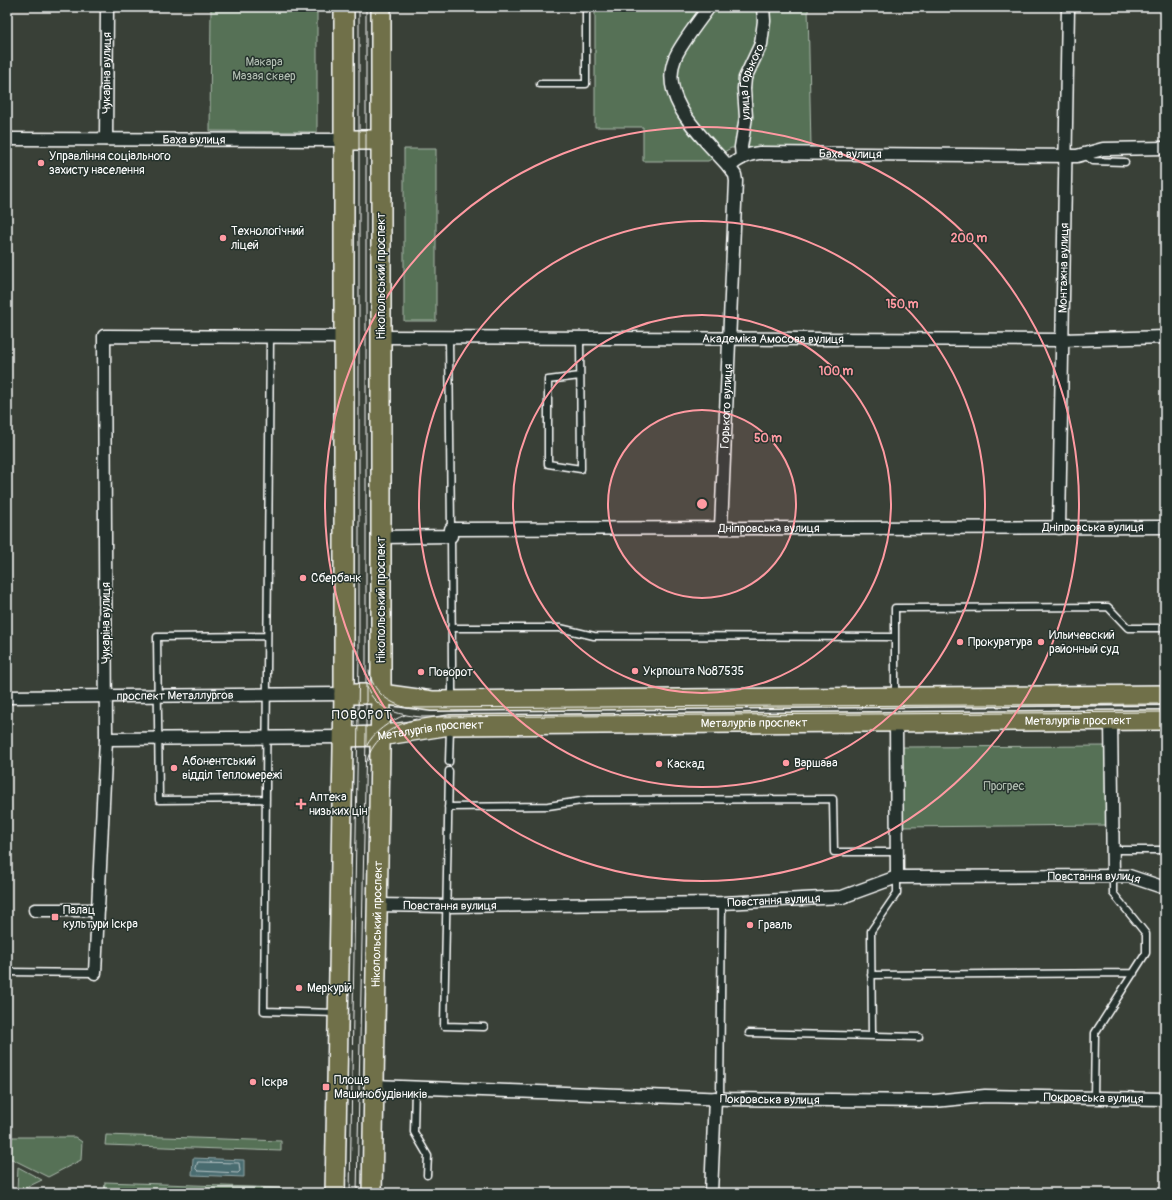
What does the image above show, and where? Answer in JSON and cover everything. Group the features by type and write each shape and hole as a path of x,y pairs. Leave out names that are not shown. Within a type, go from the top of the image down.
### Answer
{"main road":[{"path":"335,1193 344,736 344,7"},
{"name":"Нікопольський проспект","path":"372,1193 381,694 381,7"},
{"name":"Баха вулиця","path":"344,140 381,140"},
{"name":"Металургів проспект","path":"344,694 381,694 426,700 1165,695"},
{"path":"1111,696 1111,720"},
{"path":"895,697 896,722"},
{"name":"Металургів проспект","path":"344,736 380,736 450,725 1165,720"}],"street":[{"name":"Чукаріна вулиця","path":"106,139 107,7"},
{"path":"709,7 675,57 671,84 674,97 690,121 729,167"},
{"name":"улица Горького","path":"742,158 741,147 746,117 744,89 746,78 761,44 764,21 763,7"},
{"name":"Монтажна вулиця","path":"1059,528 1064,155 1068,7"},
{"name":"Баха вулиця","path":"7,139 344,140"},
{"name":"Баха вулиця","path":"729,167 742,158 751,154 759,153 1085,155 1103,149 1165,148"},
{"name":"Горького вулиця","path":"721,527 736,181 735,175 729,167"},
{"name":"Чукаріна вулиця","path":"95,972 106,739 104,336 270,337"},
{"path":"270,337 344,337"},
{"name":"Академіка Амосова вулиця","path":"381,338 1062,340 1165,337"},
{"name":"Дніпровська вулиця","path":"381,537 451,533 721,527 1165,527"},
{"name":"проспект Металлургов","path":"7,697 344,694"},
{"path":"1111,720 1113,876"},
{"path":"896,722 897,877"},
{"path":"106,739 344,736"},
{"name":"Повстання вулиця","path":"377,904 446,906 722,903 842,897 897,877 1129,876 1165,888"},
{"path":"35,910 98,910"},
{"name":"Покровська вулиця","path":"374,1086 717,1098 934,1101 986,1096 1165,1099"},
{"path":"711,1193 717,1098"}],"lane":[{"path":"540,84 586,84 586,7"},
{"path":"1085,155 1093,161 1125,162"},
{"path":"270,337 264,1011 338,1013"},
{"path":"449,338 452,666"},
{"path":"580,339 581,468 548,464 548,380 580,376"},
{"path":"895,697 895,608 1108,607 1128,628 1165,628"},
{"path":"451,628 560,628 594,636 895,637"},
{"path":"266,799 159,800 157,637 267,636"},
{"path":"452,675 452,700"},
{"path":"449,762 450,725"},
{"path":"449,771 444,1026 484,1027"},
{"path":"448,807 548,806 588,800 833,799 834,852 896,852"},
{"path":"1113,850 1165,850"},
{"path":"1094,1098 1095,1033 1146,953 1146,934 1113,893 1113,876"},
{"path":"872,1036 871,930 897,893 897,877"},
{"path":"717,1098 722,903"},
{"path":"7,972 95,972"},
{"path":"872,975 1134,973"},
{"path":"749,1033 919,1037"},
{"path":"415,1087 414,1132 428,1156 427,1175"}],"green space":[{"name":"Макара Мазая сквер","path":"211,7 317,7 317,132 210,131"},
{"path":"595,7 808,7 811,147 731,148 708,161 643,161 643,127 595,127"},
{"path":"404,149 436,149 436,321 404,321"},
{"name":"Прогрес","path":"1109,746 1110,825 899,827 898,747"},
{"path":"106,1135 281,1141 281,1151 105,1145"},
{"path":"7,1137 75,1137 82,1142 81,1160 48,1177 12,1159 7,1159"},
{"path":"18,1167 42,1180 17,1192"},
{"path":"105,1182 280,1188 280,1193 104,1193"}],"water":[{"path":"193,1158 244,1160 244,1177 192,1175"}],"tram line":[{"path":"350,1193 359,656 359,7"},
{"path":"357,1193 366,736 366,7"},
{"path":"369,671 374,685 382,695 393,703 407,708 1165,704"},
{"path":"367,687 376,701 389,710 405,715 421,717 1165,712"},
{"path":"366,747 377,732 394,720 405,715"},
{"path":"367,761 379,739 400,725 416,719"}],"place":[{"name":"Управління соціального захисту населення","path":"41,163"},
{"name":"Технологічний ліцей","path":"223,238"},
{"name":"Сбербанк","path":"303,578"},
{"name":"Прокуратура","path":"960,642"},
{"name":"Ильичевский районный суд","path":"1041,642"},
{"name":"Укрпошта №87535","path":"635,671"},
{"name":"Поворот","path":"421,672"},
{"name":"Варшава","path":"786,763"},
{"name":"Каскад","path":"659,764"},
{"name":"Абонентський відділ Тепломережі","path":"174,768"},
{"name":"Аптека низьких цін","path":"301,804"},
{"name":"Палац культури Іскра","path":"55,917"},
{"name":"Грааль","path":"750,925"},
{"name":"Меркурій","path":"299,988"},
{"name":"Іскра","path":"253,1082"},
{"name":"Площа Машинобудівників","path":"326,1087"}],"district":[{"name":"ПОВОРОТ","path":"362,715"}]}
